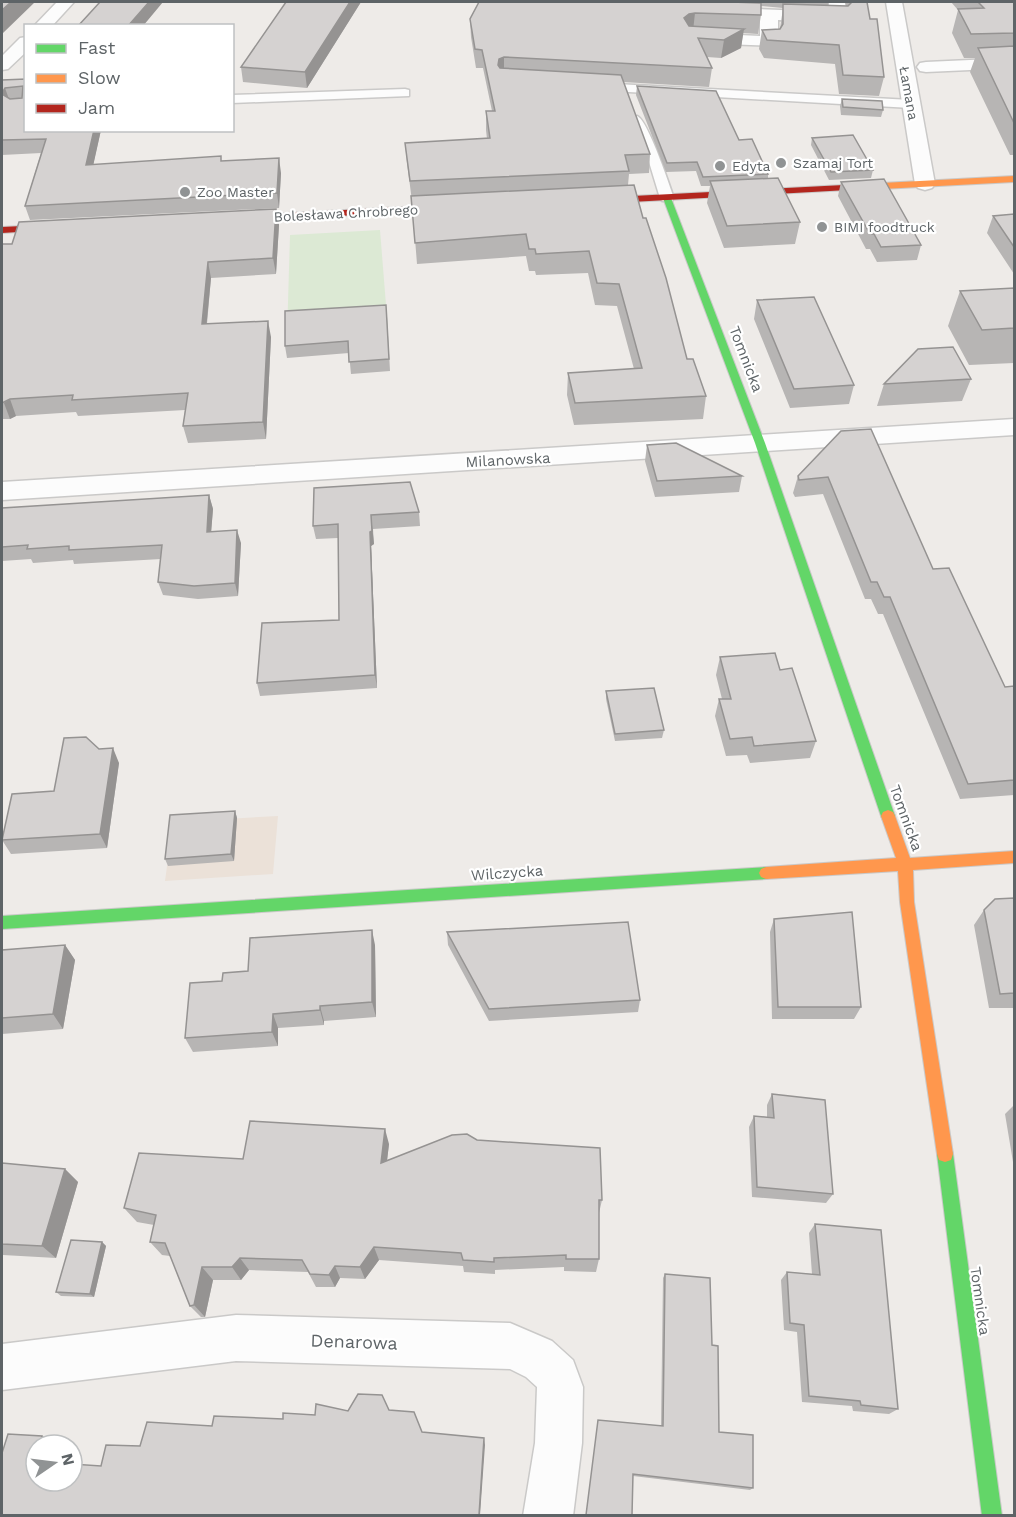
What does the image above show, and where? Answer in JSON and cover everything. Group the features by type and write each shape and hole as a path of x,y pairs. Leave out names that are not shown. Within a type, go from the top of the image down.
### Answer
{"street":[{"path":"44,24 66,2"},
{"path":"698,10 838,18 837,2"},
{"name":"Łamana","path":"894,2 925,184"},
{"path":"693,38 770,42 769,14"},
{"path":"2,65 24,44"},
{"path":"926,67 1014,63"},
{"path":"575,202 1014,179"},
{"name":"Tomnicka","path":"667,198 760,443 905,864 907,902 941,1127 992,1515"},
{"name":"Bolesława Chrobrego","path":"214,220 471,207"},
{"path":"2,230 78,226"},
{"name":"Milanowska","path":"2,491 1014,427"},
{"name":"Wilczycka","path":"2,922 1014,857"},
{"name":"Denarowa","path":"2,1367 236,1338 510,1346 529,1352 557,1376 562,1398 548,1515"}],"lane":[{"path":"905,68 926,67"},
{"path":"581,86 630,99 912,104"},
{"path":"234,99 405,93"},
{"path":"630,99 667,198"}],"shaded area":[{"path":"278,816 273,874 165,881 173,822"}],"green space":[{"path":"380,230 388,330 287,336 290,235"}],"building":[{"path":"2,2 11,2 2,10"},
{"path":"100,2 149,2 130,24 80,24"},
{"path":"286,2 350,2 305,72 241,67"},
{"path":"479,2 761,3 761,15 695,13 684,18 689,26 744,29 724,40 698,38 712,68 504,57 499,59 500,68 621,75 650,154 625,155 629,171 410,181 405,143 490,138 486,111 495,111 482,50 475,49 470,19"},
{"path":"852,2 867,2 870,19 877,19 884,77 843,75 839,45 767,40 762,30 780,29 783,24 783,4 848,6"},
{"path":"978,2 1014,2 1014,33 971,34 958,9 984,8"},
{"path":"1014,46 1014,123 978,48"},
{"path":"24,79 24,132 94,132 86,165 221,156 221,161 279,158 277,193 25,206 46,139 2,140 2,94 10,99 22,98 23,86 5,88 2,93 2,80"},
{"path":"637,86 716,91 739,140 752,139 768,174 703,177 697,162 667,163"},
{"path":"842,99 882,101 883,110 843,107"},
{"path":"853,135 873,170 831,172 812,138"},
{"path":"778,178 800,222 727,226 710,181"},
{"path":"884,179 921,245 881,247 874,234 870,234 841,182"},
{"path":"634,185 643,218 646,218 666,278 687,359 693,359 706,396 575,403 568,373 642,368 619,284 597,283 589,251 536,254 535,249 529,249 526,234 415,243 411,196"},
{"path":"276,209 273,258 208,262 202,324 268,321 263,422 183,426 188,393 72,400 73,395 10,399 2,403 2,244 12,244 19,222"},
{"path":"1014,214 1014,247 993,216"},
{"path":"1014,288 1014,328 982,330 960,291"},
{"path":"814,297 854,385 794,389 757,300"},
{"path":"386,305 389,359 349,362 348,341 285,346 285,311"},
{"path":"953,347 971,379 884,384 918,349"},
{"path":"871,429 933,569 949,568 1005,687 1014,686 1014,780 968,784 890,597 884,597 877,582 871,582 828,477 799,480 798,476 841,431"},
{"path":"676,443 742,476 657,481 647,445"},
{"path":"410,482 419,512 371,515 375,675 257,683 262,623 339,620 338,524 313,526 314,488"},
{"path":"209,495 207,532 237,530 235,583 194,586 158,582 162,545 69,550 69,546 27,549 28,545 2,547 2,508"},
{"path":"775,653 780,670 792,668 816,741 754,746 752,737 730,739 719,699 731,699 720,657"},
{"path":"654,688 664,730 615,734 606,691"},
{"path":"86,737 99,749 113,748 100,834 2,840 12,794 54,791 64,738"},
{"path":"235,811 231,854 165,859 170,815"},
{"path":"1014,898 1014,993 1000,994 984,910 995,899"},
{"path":"852,912 861,1007 778,1007 774,919"},
{"path":"628,922 640,1000 489,1009 447,932"},
{"path":"372,930 372,1002 320,1006 320,1010 273,1014 272,1032 185,1038 190,983 222,981 223,973 248,971 250,938"},
{"path":"65,945 53,1014 2,1018 2,950"},
{"path":"772,1094 825,1100 833,1194 757,1187 754,1116 774,1118"},
{"path":"250,1121 385,1129 381,1163 452,1135 467,1134 477,1140 600,1148 602,1200 599,1200 599,1259 566,1259 566,1255 494,1258 494,1262 463,1260 461,1253 374,1247 360,1267 335,1266 329,1275 310,1274 302,1260 240,1258 232,1267 202,1267 194,1305 190,1306 165,1243 150,1242 156,1215 124,1208 139,1153 243,1159"},
{"path":"2,1163 65,1169 42,1246 2,1244"},
{"path":"815,1224 881,1230 898,1409 861,1405 860,1401 809,1396 804,1325 790,1323 787,1272 820,1275"},
{"path":"71,1240 102,1242 90,1294 56,1292"},
{"path":"665,1274 710,1278 712,1345 718,1346 719,1432 753,1435 753,1488 633,1474 632,1515 586,1515 598,1420 663,1426"},
{"path":"358,1394 382,1395 389,1410 414,1412 422,1432 484,1438 479,1515 2,1515 2,1453 8,1434 24,1435 24,1493 84,1493 84,1465 101,1466 106,1445 140,1446 147,1422 212,1426 214,1416 283,1419 283,1413 315,1415 316,1404 348,1411"}],"traffic: fast":[{"path":"667,198 760,443 888,816"},
{"path":"2,923 766,873"},
{"path":"945,1154 992,1516"}],"traffic: slow":[{"path":"863,187 1014,179"},
{"path":"888,816 905,864 907,902 945,1154"},
{"path":"766,873 1014,857"}],"traffic: jam":[{"path":"594,201 863,187"},
{"path":"231,219 458,207"},
{"path":"2,230 63,227"}],"place":[{"name":"Szamaj Tort","path":"781,163"},
{"name":"Edyta","path":"720,166"},
{"name":"Zoo Master","path":"185,192"},
{"name":"BIMI foodtruck","path":"822,227"}]}
